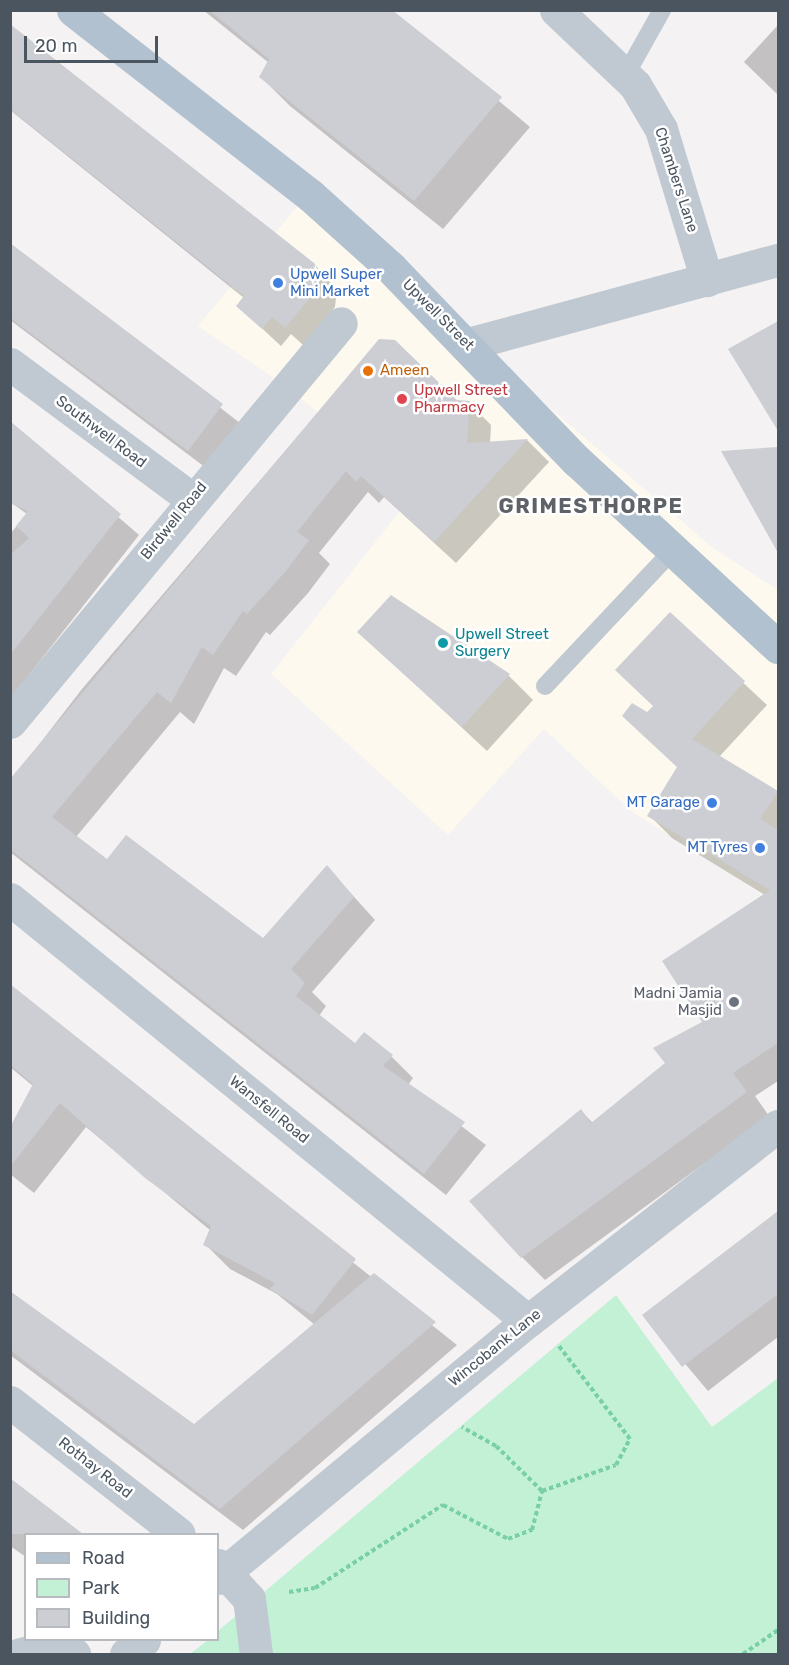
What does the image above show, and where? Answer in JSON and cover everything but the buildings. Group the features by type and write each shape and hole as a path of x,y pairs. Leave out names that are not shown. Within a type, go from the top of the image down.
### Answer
{"main road":[{"name":"Upwell Street","path":"73,10 310,195 468,345 577,461 778,647"}],"street":[{"name":"Chambers Lane","path":"556,10 625,76 661,129 707,280"},
{"path":"468,345 778,260"},
{"name":"Birdwell Road","path":"10,722 192,499 341,323"},
{"name":"Southwell Road","path":"10,364 192,499"},
{"name":"Wansfell Road","path":"10,899 531,1318"},
{"name":"Wincobank Lane","path":"220,1571 531,1318 778,1126"},
{"name":"Rothay Road","path":"10,1402 178,1533"},
{"path":"220,1571 249,1599 256,1654"},
{"path":"126,1654 143,1641"},
{"path":"20,1654 47,1648 74,1654"}],"lane":[{"path":"625,76 662,10"},
{"path":"545,686 672,550"}],"path":[{"path":"531,1318 630,1439 615,1465 542,1491"},
{"path":"425,1406 496,1446 542,1491"},
{"path":"249,1599 315,1588 443,1505 508,1539 532,1530 542,1491"},
{"path":"743,1654 778,1629"}],"shaded area":[{"path":"305,197 713,548 778,590 778,904 631,811 544,729 448,835 271,674 414,493 287,387 198,326"}],"green space":[{"path":"616,1295 712,1427 778,1378 778,1654 190,1654 207,1641 219,1641 219,1630"}],"place":[{"name":"Upwell Super Mini Market","path":"278,283"},
{"name":"Ameen","path":"368,371"},
{"name":"Upwell Street Pharmacy","path":"402,399"},
{"name":"Upwell Street Surgery","path":"443,643"},
{"name":"MT Garage","path":"712,803"},
{"name":"MT Tyres","path":"760,848"},
{"name":"Madni Jamia Masjid","path":"734,1002"}],"district":[{"name":"GRIMESTHORPE","path":"591,506"}]}
